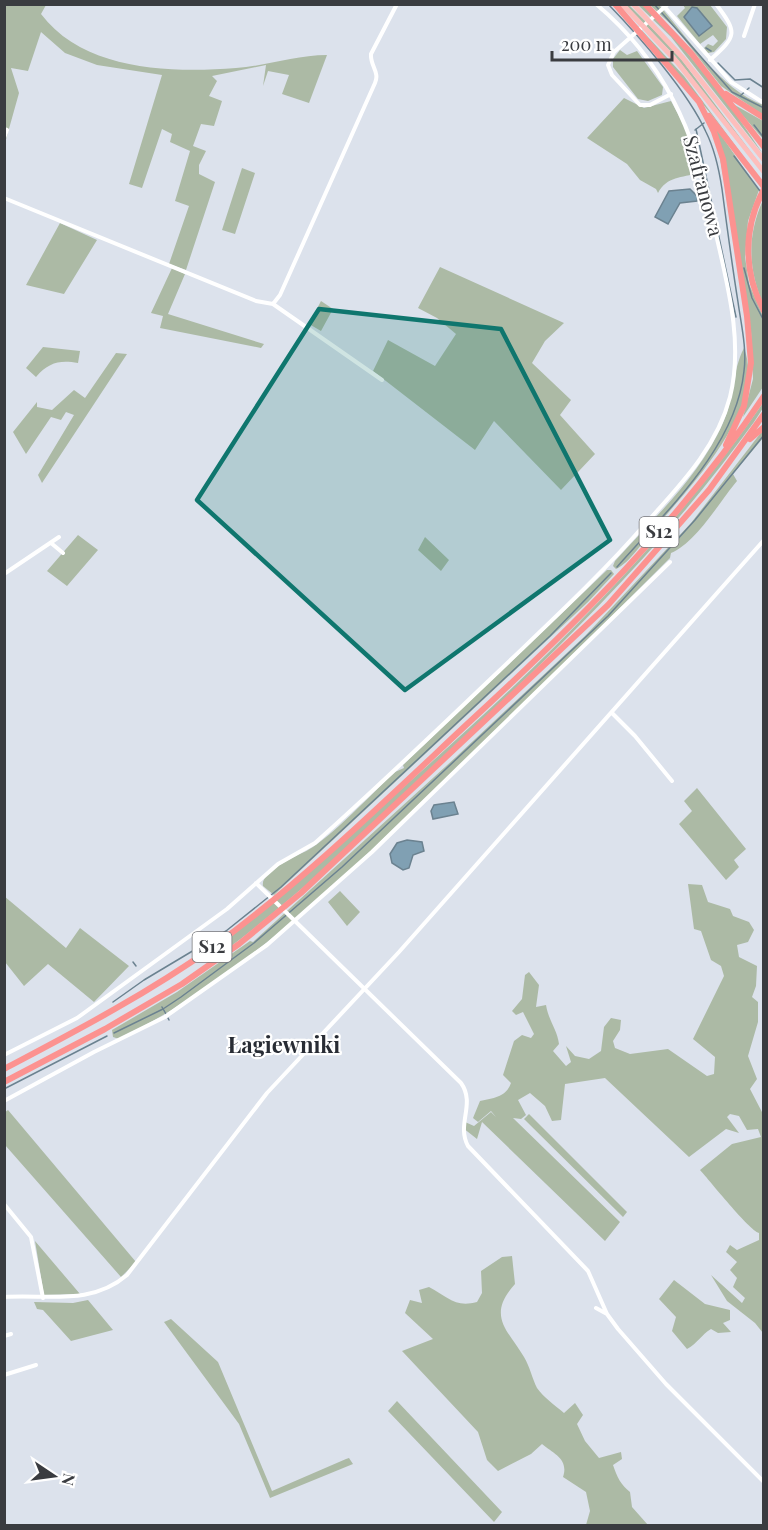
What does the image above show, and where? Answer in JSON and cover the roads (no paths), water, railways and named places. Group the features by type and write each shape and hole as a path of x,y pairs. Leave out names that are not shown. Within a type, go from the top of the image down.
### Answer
{"highway":[{"path":"615,4 698,100 764,188 756,205 748,234 748,262 753,287 764,311"},
{"path":"645,4 679,39 764,147"},
{"path":"714,84 746,109 764,118"},
{"path":"698,100 714,132 723,159 751,351 750,374 744,406 718,460"},
{"name":"S12","path":"4,1069 152,988 213,946 290,886 589,609 648,545 718,460 764,396"},
{"name":"S12","path":"4,1082 105,1029 182,984 239,944 301,893 608,605 694,507 745,443 764,414"},
{"path":"745,443 764,427"}],"main road":[{"path":"622,4 677,62 764,172"},
{"path":"633,4 683,58 764,160"}],"street":[{"path":"273,304 282,293 318,217 376,81 377,72 371,62 372,52 397,4"},
{"name":"Szafranowa","path":"4,1055 76,1018 227,909 278,864 315,843 585,589 696,465 721,424 734,374 735,332 700,162 670,94 647,59 596,4"},
{"path":"662,4 737,88 764,103"},
{"path":"668,4 618,47 610,58 609,69 634,101 640,105 650,105 670,94"},
{"path":"710,60 727,45 733,34 730,23 716,4"},
{"path":"744,36 755,4"},
{"path":"4,129 7,130 4,138"},
{"path":"4,198 256,301 273,304 382,380"},
{"path":"4,574 59,537"},
{"path":"4,1297 43,1298 83,1295 117,1282 127,1275 261,1101 612,713 764,540"},
{"path":"51,543 63,553"},
{"path":"4,1101 94,1052 165,1017 267,945 372,852 670,561"},
{"path":"612,713 635,736 672,781"},
{"path":"256,883 463,1086 468,1102 462,1128 468,1146 585,1266 607,1314 666,1384 764,1482"},
{"path":"4,1204 31,1236 43,1298"},
{"path":"596,1308 607,1314"},
{"path":"4,1336 11,1334"},
{"path":"4,1375 36,1365"}],"water":[{"path":"692,7 697,8 712,26 699,36 684,17"},
{"path":"690,189 698,197 697,201 680,203 668,224 655,217 669,191"},
{"path":"454,802 458,814 433,819 431,811 434,805"},
{"path":"407,840 422,842 424,851 413,855 409,868 403,870 392,863 390,854 397,843"}],"waterway":[{"path":"608,4 675,82 698,116 712,146 722,189 745,354 738,399 728,426 713,452 677,501 617,567"},
{"path":"654,4 732,92 764,108"},
{"path":"706,48 711,51"},
{"path":"718,63 735,80 750,79 764,88"},
{"path":"740,96 749,88"},
{"path":"695,130 704,123"},
{"path":"754,125 764,138"},
{"path":"696,129 736,317"},
{"path":"681,140 685,138"},
{"path":"734,156 760,191"},
{"path":"764,251 764,283"},
{"path":"744,268 752,298 764,321"},
{"path":"114,1033 163,1009 181,997 254,943 342,867 608,616 695,520 764,435"},
{"path":"113,1002 144,980 226,931 281,887 550,636 611,573"},
{"path":"133,962 136,966"},
{"path":"162,1007 166,1014"},
{"path":"4,1089 107,1036"}],"district":[{"name":"Łagiewniki","path":"284,1045"}]}
